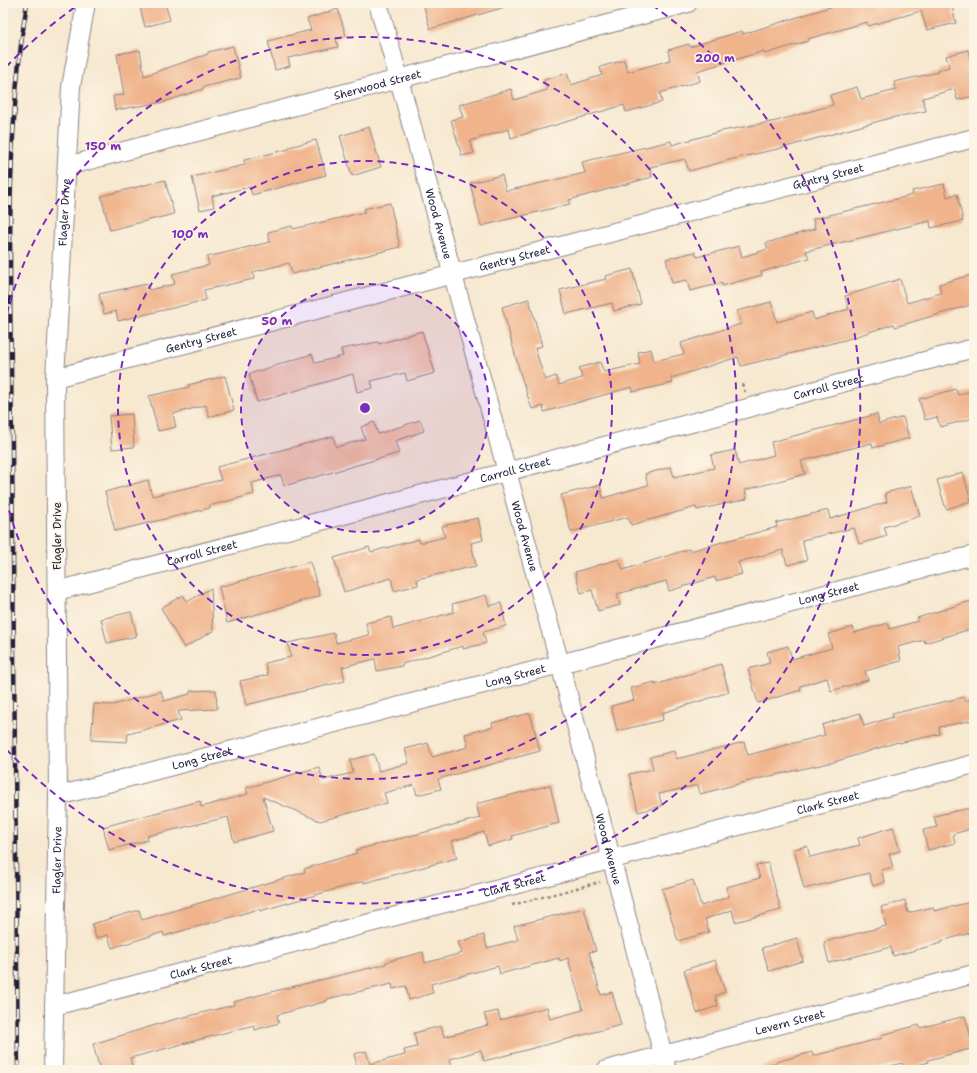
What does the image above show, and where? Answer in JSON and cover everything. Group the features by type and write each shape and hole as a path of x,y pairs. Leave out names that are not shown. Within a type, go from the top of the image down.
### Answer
{"street":[{"name":"Flagler Drive","path":"53,1070 58,796 55,378 71,87 86,3"},
{"name":"Wood Avenue","path":"378,3 453,274 506,474 560,664 665,1063"},
{"name":"Sherwood Street","path":"67,166 688,3"},
{"name":"Gentry Street","path":"55,378 974,138"},
{"name":"Carroll Street","path":"57,591 506,474 974,348"},
{"name":"Long Street","path":"58,796 974,555"},
{"name":"Clark Street","path":"54,1006 611,858 974,764"},
{"name":"Levern Street","path":"606,1070 665,1063 974,974"}],"building":[{"path":"139,3 165,3 170,20 145,27"},
{"path":"423,3 504,3 505,7 430,29"},
{"path":"843,3 951,3 956,23 927,30 921,11 868,26 867,22 808,39 808,41 765,54 764,51 697,71 700,81 660,93 662,102 626,112 624,105 511,138 509,129 470,141 474,153 462,156 451,120 463,117 459,105 511,89 514,100 547,90 544,80 567,73 571,85 602,75 600,67 624,60 628,72 670,60 668,50 689,44 690,47 742,31 743,34"},
{"path":"338,9 346,36 336,39 338,47 288,58 290,66 275,70 268,41 311,30 307,19"},
{"path":"233,46 241,78 203,87 203,89 164,102 115,110 113,96 124,95 117,54 140,50 144,76 208,54 208,52"},
{"path":"968,50 974,75 974,96 957,100 955,89 923,98 926,111 890,118 782,148 689,171 685,159 650,167 652,177 569,200 570,204 481,226 470,183 502,175 506,191 585,173 582,162 671,141 672,145 722,131 776,121 833,105 830,95 857,87 861,99 896,90 894,82 939,72 938,70 949,67 946,56"},
{"path":"369,127 381,167 352,176 340,136"},
{"path":"316,140 326,175 252,195 250,187 212,196 214,207 200,210 192,177 245,165 244,160 289,149 289,147"},
{"path":"165,180 174,214 110,230 101,196"},
{"path":"944,184 947,197 957,194 963,221 931,228 930,221 806,251 809,258 761,272 762,275 722,286 722,283 690,291 687,280 672,283 666,259 695,252 697,257 739,246 742,257 768,249 766,243 815,229 813,219 913,195 912,191"},
{"path":"390,203 400,247 292,274 289,263 253,272 254,279 204,290 206,300 118,321 116,311 104,314 99,294 147,284 149,290 175,284 172,274 209,265 207,257 270,242 268,232 292,226 293,229 365,212 364,209"},
{"path":"632,269 641,304 614,311 612,303 566,314 560,290 606,279 605,276"},
{"path":"974,274 974,304 895,327 894,324 845,340 741,366 738,357 671,378 673,383 633,392 632,387 544,412 543,406 532,409 521,376 502,307 529,299 542,346 535,348 545,380 556,376 559,385 582,378 579,368 600,362 604,372 640,364 638,352 651,349 654,361 684,354 681,343 741,324 737,311 771,302 777,322 812,312 814,320 849,309 845,296 900,279 907,303 941,293 939,284"},
{"path":"422,331 435,373 407,381 405,373 371,381 373,388 357,392 353,374 257,402 249,374 312,354 315,363 343,356 341,349 378,342 379,344"},
{"path":"225,376 234,410 209,417 206,405 173,414 176,427 158,431 149,396 189,387 188,385"},
{"path":"956,389 958,395 974,390 974,418 940,427 937,417 925,420 919,399"},
{"path":"132,414 134,447 112,449 109,416"},
{"path":"877,414 879,424 903,417 909,438 873,448 872,443 801,461 805,474 745,490 747,499 697,510 696,507 631,525 628,517 571,532 561,495 600,485 603,498 648,485 645,474 671,467 674,477 714,468 711,455 735,450 739,465 774,455 771,442"},
{"path":"420,420 424,431 395,441 399,453 284,486 281,475 252,483 254,494 209,506 210,508 115,531 105,492 148,480 152,496 221,480 217,467 333,436 336,447 365,439 361,427 374,422 378,434"},
{"path":"963,472 971,501 946,509 937,480"},
{"path":"911,486 920,516 884,527 887,536 859,544 854,528 802,540 807,560 787,565 783,550 738,562 742,574 716,581 715,577 669,591 666,581 617,594 620,605 598,611 592,590 581,593 575,572 619,559 623,570 689,549 690,551 777,527 776,523 828,510 830,519 887,502 885,493"},
{"path":"478,518 483,540 471,543 476,566 417,579 418,585 394,591 391,578 344,592 334,558 369,547 371,552 419,539 420,543 445,537 442,526"},
{"path":"310,562 320,596 227,623 219,587"},
{"path":"211,588 213,631 184,648 161,608 183,595 187,602"},
{"path":"486,595 489,606 501,603 506,626 483,632 486,643 463,649 463,646 402,664 402,666 377,671 375,659 342,667 345,681 246,705 240,681 268,675 265,663 291,657 288,643 334,633 336,643 369,635 366,623 391,617 393,629 454,612 452,604"},
{"path":"974,600 974,628 925,643 924,640 898,647 901,661 865,671 868,680 831,691 827,678 800,686 801,690 758,703 748,669 770,663 767,652 788,646 792,659 832,648 828,634 853,627 854,633 888,623 890,629 918,621 917,618"},
{"path":"131,612 137,636 107,643 101,619"},
{"path":"721,664 729,692 662,713 663,720 617,731 611,706 634,700 631,688 655,682 655,685"},
{"path":"216,690 217,709 178,711 181,720 128,734 127,742 91,740 94,704 113,705 161,691 164,701 190,694 190,691"},
{"path":"964,697 965,701 974,699 974,720 939,727 940,734 898,742 834,762 757,779 700,794 698,785 659,794 662,806 638,812 629,774 653,769 650,757 674,751 676,759 744,742 748,755 825,735 822,725 860,713 864,726 893,717 892,714"},
{"path":"530,713 540,751 438,779 441,789 417,795 414,785 384,793 387,803 320,821 263,797 273,831 234,842 228,817 147,836 148,840 109,850 103,827 200,801 201,807 248,794 246,788 319,767 323,780 353,773 350,760 374,754 379,771 409,763 405,749 428,743 432,757 468,747 465,734 493,727 492,723"},
{"path":"550,785 559,823 512,836 513,839 488,846 484,832 452,841 457,858 364,883 364,881 260,911 259,909 164,936 163,932 112,948 108,935 96,938 92,924 139,910 142,920 305,872 304,869 357,853 356,850 480,818 476,804"},
{"path":"974,807 974,828 953,834 955,843 928,850 923,830 937,827 934,816"},
{"path":"893,827 900,851 889,854 893,867 881,870 885,882 873,886 869,873 804,889 794,849 807,846 810,857 860,845 858,838"},
{"path":"768,863 781,910 735,922 732,910 705,919 709,932 678,941 662,889 693,880 701,906 729,897 726,887 760,878 756,865"},
{"path":"905,900 908,913 933,907 934,911 974,901 974,932 941,941 942,943 893,956 891,947 829,963 824,942 886,926 881,907"},
{"path":"584,908 596,951 589,952 601,995 612,992 621,1025 484,1061 481,1050 450,1059 452,1067 441,1070 358,1070 354,1054 366,1051 370,1064 405,1055 404,1050 417,1047 414,1033 441,1026 444,1037 488,1025 484,1014 498,1011 500,1020 547,1007 550,1019 583,1010 568,958 560,961 559,958 500,974 498,966 431,984 433,993 409,1000 406,986 393,989 392,984 327,999 327,1001 277,1015 279,1023 255,1030 254,1025 130,1058 133,1070 100,1070 93,1044 172,1020 234,1005 233,1002 386,964 386,962 423,952 425,963 462,953 458,942 484,935 487,948 518,940 514,926"},
{"path":"797,938 803,961 769,971 762,948"},
{"path":"715,960 725,992 715,996 718,1006 697,1013 684,970"},
{"path":"965,1016 974,1048 928,1060 929,1062 904,1069 902,1063 876,1070 762,1070 762,1066 812,1052 813,1056 882,1038 881,1035 919,1025 920,1028"}],"railway":[{"path":"18,1070 10,225 14,113 19,58 27,3"}]}
